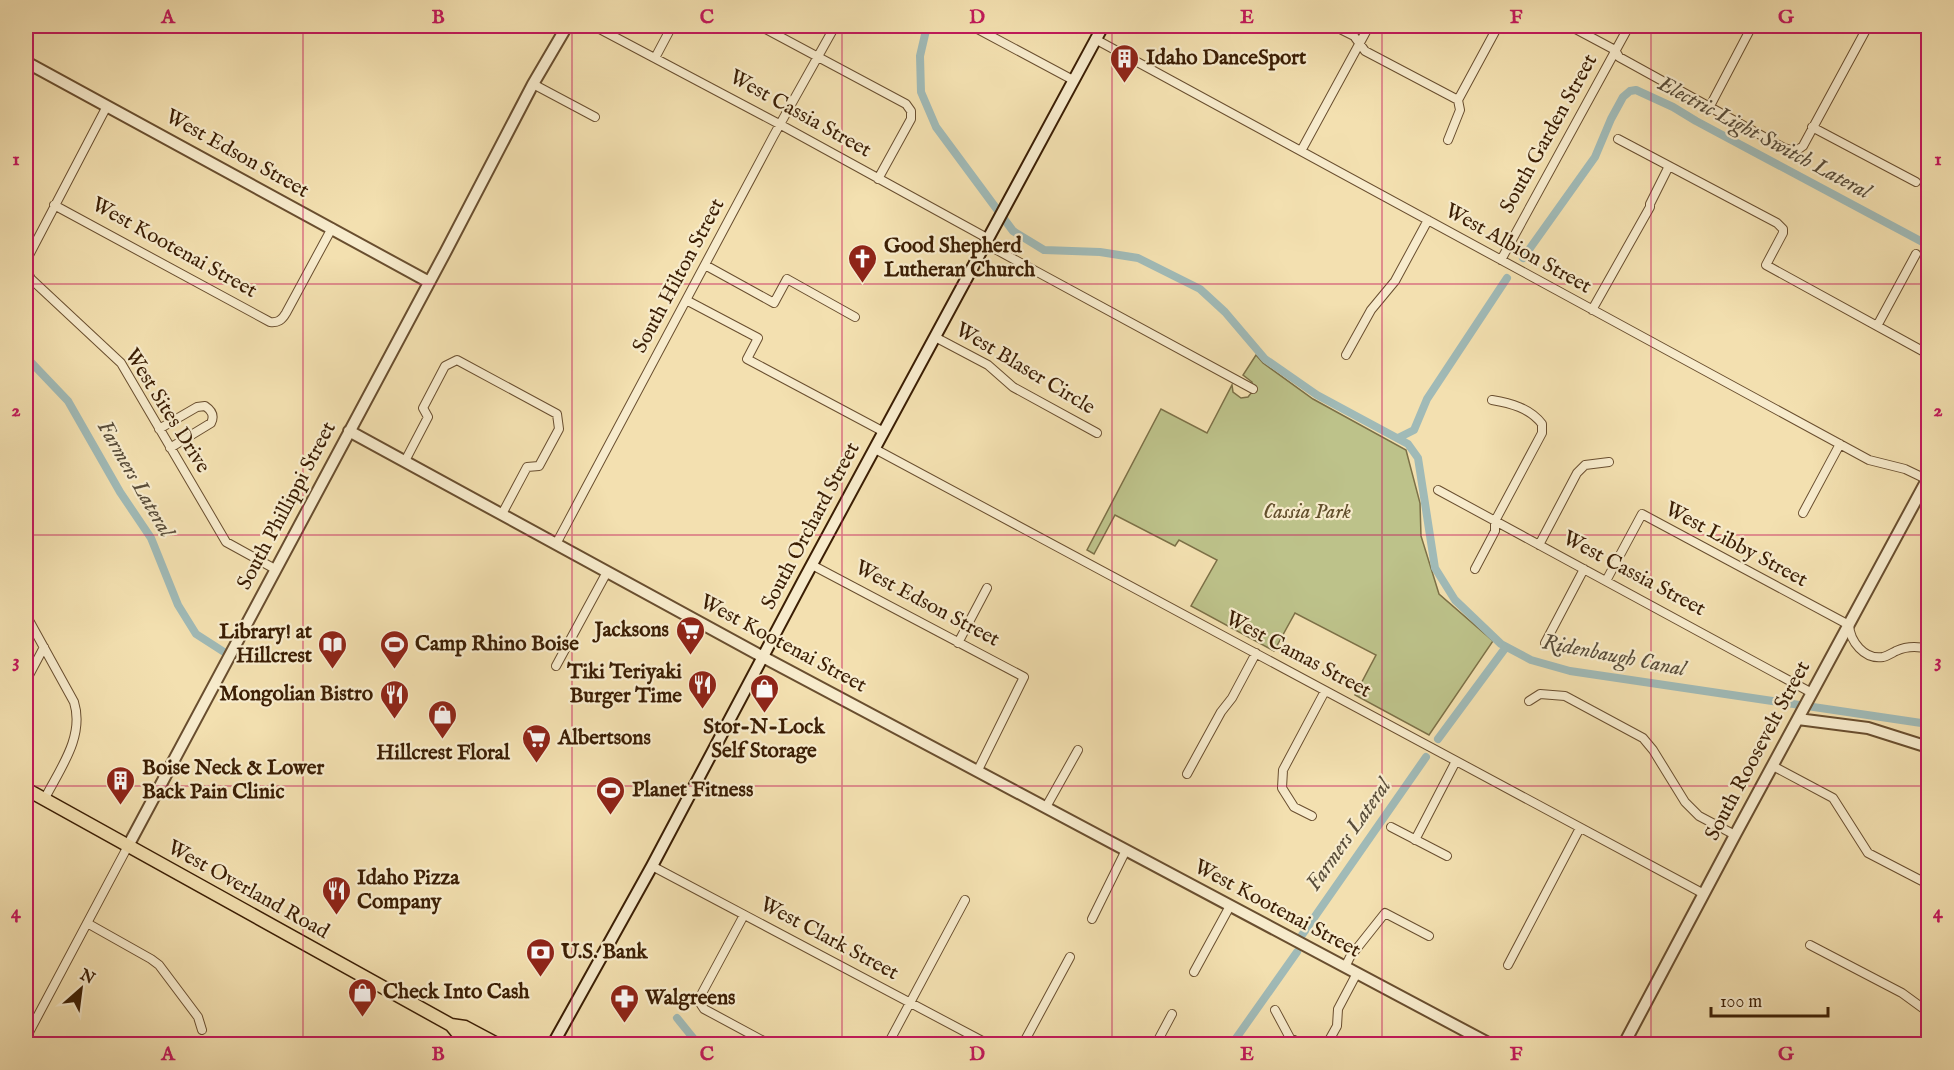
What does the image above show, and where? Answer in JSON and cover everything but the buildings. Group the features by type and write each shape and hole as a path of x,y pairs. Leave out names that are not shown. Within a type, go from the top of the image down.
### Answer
{"main road":[{"name":"West Overland Road","path":"26,789 451,1025 465,1027 497,1044"},
{"name":"West Overland Road","path":"451,1025 460,1036 476,1044"}],"street":[{"path":"26,30 28,26"},
{"name":"South Phillippi Street","path":"26,1038 533,84 567,26"},
{"name":"West Cassia Street","path":"594,26 878,178 986,241 1253,389"},
{"path":"655,58 672,26"},
{"path":"760,26 906,104 911,111 911,119 878,178"},
{"name":"South Hilton Street","path":"556,544 835,26"},
{"path":"972,26 1073,80"},
{"name":"South Orchard Street","path":"553,1044 652,866 1004,206 1103,26"},
{"path":"1334,26 1354,36 1365,51 1458,100"},
{"path":"1301,151 1369,26"},
{"path":"1448,140 1460,110 1458,100 1498,26"},
{"path":"1570,26 1615,50 1619,57 1709,108 1784,148 1796,151 1803,146 1868,26"},
{"name":"South Garden Street","path":"1501,260 1629,26"},
{"path":"1709,108 1752,26"},
{"name":"West Albion Street","path":"1095,39 1869,460 1905,469 1928,479"},
{"name":"West Edson Street","path":"26,62 429,282"},
{"path":"533,84 595,117"},
{"path":"26,261 107,106"},
{"path":"1812,127 1916,182"},
{"path":"1618,139 1777,224 1783,229 1766,265 1929,354"},
{"path":"1592,310 1650,207 1670,166"},
{"name":"West Kootenai Street","path":"54,205 264,319 276,322 286,313 332,228"},
{"path":"1346,355 1371,310 1395,280 1428,220"},
{"path":"1878,326 1916,254"},
{"path":"705,265 774,303 787,279 855,316"},
{"name":"West Sites Drive","path":"26,269 31,279 119,361 224,540 275,569"},
{"path":"686,300 758,338 747,359 884,432"},
{"name":"West Blaser Circle","path":"935,337 988,364 1013,387 1096,433"},
{"path":"405,461 428,417 423,408 445,366 457,360 557,414 559,429 539,466 527,467 502,514"},
{"path":"1475,569 1495,531 1495,521 1542,433 1542,424 1537,417 1510,403 1492,400"},
{"path":"159,429 197,407 205,406 212,412 211,423 170,448"},
{"name":"West Kootenai Street","path":"349,431 763,657 1490,1044"},
{"path":"1803,513 1840,444"},
{"name":"West Camas Street","path":"875,449 1256,653 1455,764 1704,894"},
{"path":"1539,545 1577,473 1585,465 1609,462"},
{"name":"South Roosevelt Street","path":"1624,1044 1928,479"},
{"name":"West Cassia Street","path":"1438,490 1606,581 1805,706 1929,747"},
{"name":"West Libby Street","path":"1606,581 1642,514 1849,625"},
{"name":"West Edson Street","path":"812,565 1024,677 978,770"},
{"path":"1545,643 1584,569"},
{"path":"556,666 607,572"},
{"path":"958,642 987,588"},
{"path":"26,615 74,702 77,712 75,739 44,800"},
{"path":"1849,625 1850,636 1856,646 1869,654 1884,657 1909,647 1929,649"},
{"path":"26,681 44,646"},
{"path":"1188,774 1256,653"},
{"path":"1312,816 1294,807 1282,788 1283,770 1325,691"},
{"path":"1529,701 1540,694 1564,696 1643,738 1685,802 1699,816 1735,835"},
{"path":"1046,807 1078,750"},
{"path":"1415,840 1455,764"},
{"path":"1773,766 1833,798 1868,853 1922,881"},
{"path":"1391,827 1447,856"},
{"path":"1508,965 1580,828"},
{"path":"1092,919 1126,850"},
{"name":"West Clark Street","path":"652,866 988,1044"},
{"path":"888,1044 965,900"},
{"path":"1194,972 1230,906"},
{"path":"1344,967 1385,913 1430,936"},
{"path":"744,915 701,995 700,1004 704,1009 769,1044"},
{"path":"87,923 159,965 198,1017 202,1030"},
{"path":"1810,945 1902,993 1929,1012"},
{"path":"1023,1044 1070,957"},
{"path":"1327,1044 1337,1026 1338,1009 1357,973"},
{"path":"1275,1010 1290,1038 1302,1044"},
{"path":"1156,1044 1172,1014"},
{"path":"26,1038 38,1044"}],"green space":[{"name":"Cassia Park","path":"1256,355 1263,363 1313,399 1406,450 1420,503 1421,536 1439,594 1493,641 1429,735 1355,695 1376,655 1295,613 1274,651 1191,606 1217,560 1179,540 1175,546 1115,515 1094,554 1087,550 1161,409 1207,433 1232,385 1233,392 1241,398 1248,397 1252,392 1252,382 1243,375"}],"waterway":[{"name":"Ridenbaugh Canal","path":"927,26 920,56 921,92 936,127 1013,231 1044,250 1100,252 1138,258 1200,289 1225,312 1265,359 1317,395 1408,444 1418,458 1435,568 1455,600 1501,644 1531,660 1570,671 1928,724"},
{"name":"Electric Light Switch Lateral","path":"1523,258 1595,157 1623,97 1630,91 1636,90 1673,107 1928,245"},
{"name":"Electric Light Switch Lateral","path":"1398,438 1414,430 1427,399 1507,278"},
{"name":"Farmers Lateral","path":"26,357 68,401 120,492 151,538 178,605 196,634 224,652"},
{"name":"Farmers Lateral","path":"1438,739 1506,647"},
{"name":"Farmers Lateral","path":"1302,935 1426,757"},
{"name":"Farmers Lateral","path":"1232,1044 1297,952"},
{"name":"Farmers Lateral","path":"677,1018 698,1044"}],"place":[{"name":"Idaho DanceSport","path":"1125,84"},
{"name":"Good Shepherd Lutheran Church","path":"863,284"},
{"name":"Jacksons","path":"690,656"},
{"name":"Library! at Hillcrest","path":"333,670"},
{"name":"Camp Rhino Boise","path":"394,670"},
{"name":"Tiki Teriyaki Burger Time","path":"703,710"},
{"name":"Stor-N-Lock Self Storage","path":"764,714"},
{"name":"Mongolian Bistro","path":"394,720"},
{"name":"Hillcrest Floral","path":"443,740"},
{"name":"Albertsons","path":"537,764"},
{"name":"Boise Neck & Lower Back Pain Clinic","path":"121,806"},
{"name":"Planet Fitness","path":"611,816"},
{"name":"Idaho Pizza Company","path":"336,916"},
{"name":"U.S. Bank","path":"540,978"},
{"name":"Check Into Cash","path":"362,1018"},
{"name":"Walgreens","path":"624,1024"}]}
